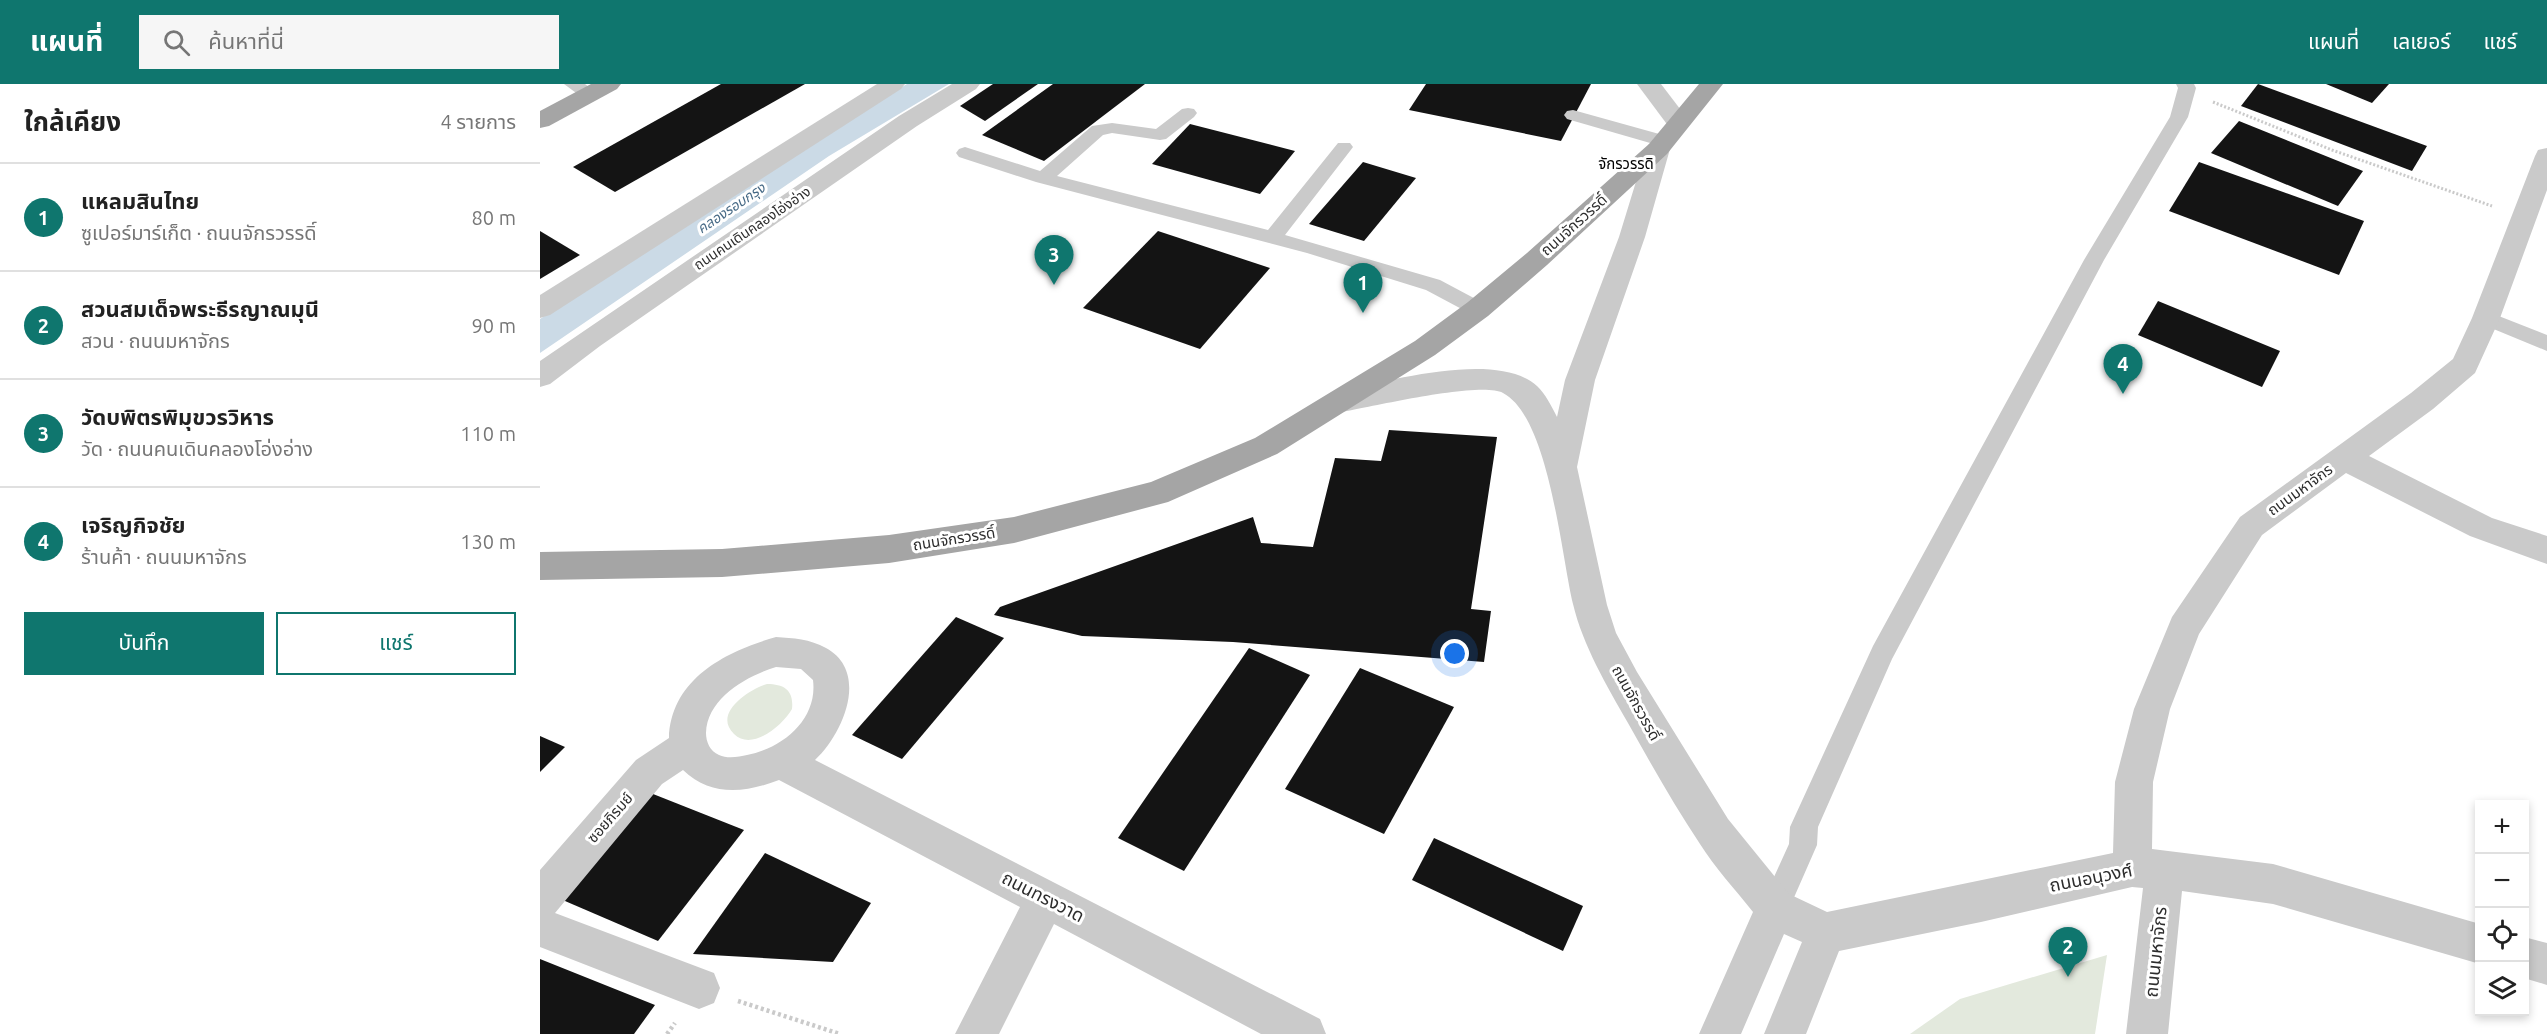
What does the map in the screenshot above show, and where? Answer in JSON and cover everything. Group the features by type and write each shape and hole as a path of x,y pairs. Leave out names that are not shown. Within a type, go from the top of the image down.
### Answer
{"main road":[{"name":"ถนนจักรวรรดิ์","path":"540,566 722,563 889,549 1014,530 1157,493 1266,446 1425,348 1478,309 1537,259 1667,137 1711,84"},
{"path":"540,121 590,87"}],"street":[{"path":"540,308 893,84"},
{"name":"ถนนคนเดินคลองโอ่งอ่าง","path":"540,376 590,339 908,121 968,84"},
{"path":"1649,84 1667,137"},
{"name":"ถนนจักรวรรดิ์","path":"1561,467 1580,380 1667,137"},
{"name":"ถนนมหาจักร","path":"2147,1034 2149,868 2134,782 2152,709 2184,627 2251,526 2422,401 2465,365 2486,318 2547,156"},
{"name":"ถนนจักรวรรดิ์","path":"1342,401 1445,382 1487,379 1508,382 1527,394 1545,422 1561,467 1590,605 1600,634 1624,683 1714,832 1775,908"},
{"path":"2344,458 2481,527 2547,550"},
{"path":"776,652 797,653 815,659 828,671 833,688 830,707 820,728 803,747 780,761 756,771 732,774 712,771 696,761 688,746 687,727 695,706 710,687 729,671 752,658 776,652"},
{"name":"ซอยภิรมย์","path":"540,900 649,772 688,746"},
{"name":"ถนนทรงวาด","path":"780,761 1305,1034"},
{"name":"ถนนอนุวงศ์","path":"1826,933 2149,868 2273,884 2475,943"},
{"path":"976,1034 1046,898"},
{"path":"1720,1034 1775,908 1826,933 1785,1034"},
{"path":"540,927 699,988"},
{"path":"2529,959 2547,964"}],"lane":[{"path":"1775,908 1803,845 1804,828 1882,654 2088,270 2179,117 2186,89"},
{"path":"1042,178 1098,130 1112,128 1160,135 1188,113"},
{"path":"1573,115 1667,137"},
{"path":"1273,237 1344,147"},
{"path":"965,153 1042,178 1198,220 1273,237 1433,285 1478,309"},
{"path":"2486,318 2547,343"}],"path":[{"path":"2186,89 2332,150 2524,217"},
{"path":"699,988 840,1034"}],"shaded area":[{"path":"767,684 779,685 790,693 792,709 782,722 766,734 749,740 741,739 728,726 727,718 730,710 743,696"},
{"path":"2107,955 2095,1034 1910,1034 1960,999"}],"water":[{"name":"คลองรอบกรุง","path":"907,84 949,84 829,156 540,353 540,319 822,135"}],"building":[{"path":"721,84 805,84 615,192 573,167"},
{"path":"993,84 1038,84 985,121 960,106"},
{"path":"1053,84 1145,84 1044,161 982,135"},
{"path":"1426,84 1591,84 1561,141 1409,110"},
{"path":"2258,84 2427,146 2412,171 2241,106"},
{"path":"2326,84 2389,84 2372,103"},
{"path":"2239,121 2363,171 2338,206 2211,153"},
{"path":"1190,124 1295,151 1260,194 1152,164"},
{"path":"1363,162 1416,178 1364,241 1309,224"},
{"path":"2199,162 2364,221 2339,275 2169,211"},
{"path":"540,231 580,255 540,279"},
{"path":"1158,231 1270,268 1200,349 1083,308"},
{"path":"2158,301 2280,351 2262,387 2138,335"},
{"path":"1389,430 1497,437 1471,609 1491,611 1484,662 1233,642 1082,636 994,615 1000,607 1253,517 1261,543 1313,547 1335,458 1381,461"},
{"path":"956,617 1004,638 902,759 852,735"},
{"path":"1249,648 1310,675 1184,871 1118,838"},
{"path":"1360,668 1454,707 1384,834 1285,789"},
{"path":"540,736 565,747 540,772"},
{"path":"648,792 744,830 658,941 558,898"},
{"path":"1434,838 1583,906 1563,951 1412,880"},
{"path":"765,853 871,903 833,962 693,954"},
{"path":"540,959 655,1005 634,1034 540,1034"}],"place":[{"name":"วัดบพิตรพิมุขวรวิหาร","path":"1054,285"},
{"name":"แหลมสินไทย","path":"1363,313"},
{"name":"เจริญกิจชัย","path":"2123,394"},
{"name":"สวนสมเด็จพระธีรญาณมุนี","path":"2068,977"}],"district":[{"name":"จักรวรรดิ","path":"1626,164"}]}
